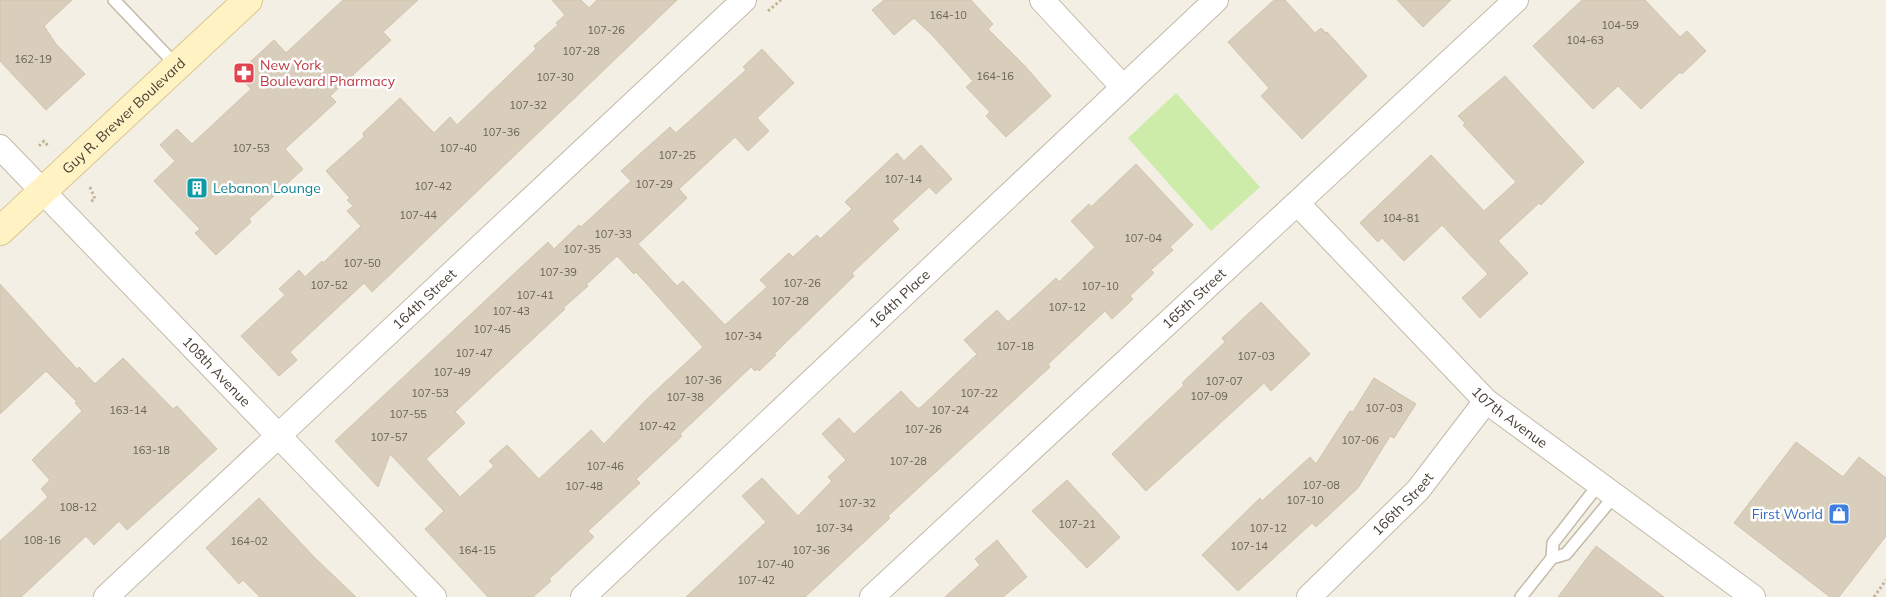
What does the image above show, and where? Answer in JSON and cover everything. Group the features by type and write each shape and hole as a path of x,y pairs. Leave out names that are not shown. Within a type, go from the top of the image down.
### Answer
{"main road":[{"name":"Guy R. Brewer Boulevard","path":"0,231 248,0"}],"street":[{"name":"164th Street","path":"106,597 744,0"},
{"path":"1042,0 1123,87"},
{"name":"164th Place","path":"583,597 1216,0"},
{"name":"165th Street","path":"872,597 1516,0"},
{"name":"108th Avenue","path":"0,147 434,597"},
{"name":"107th Avenue","path":"1298,204 1486,400 1753,597"},
{"name":"166th Street","path":"1309,597 1418,490 1486,400"}],"lane":[{"path":"114,0 177,66"},
{"path":"1521,597 1552,558 1553,543 1607,490"},
{"path":"1552,558 1566,554 1607,490"}],"path":[{"path":"39,146 44,141"},
{"path":"88,203 95,199 90,187"},
{"path":"1874,597 1886,580"}],"green space":[{"path":"1176,93 1260,187 1211,231 1128,138"}],"building":[{"path":"0,0 72,0 44,26 56,44 85,74 46,110 0,61"},
{"path":"343,0 418,0 383,32 391,40 330,96 336,102 285,149 303,169 249,219 251,222 216,255 195,233 200,229 154,181 175,161 160,145 177,129 192,144 251,89 237,74 274,40 286,53"},
{"path":"552,0 581,0 589,8 597,0 677,0 372,292 364,283 290,352 297,360 279,376 241,336 285,295 279,289 299,270 305,277 322,261 323,263 361,226 347,211 353,206 347,200 350,198 326,171 364,137 363,133 400,98 434,133 450,117 457,125 536,49 534,46 558,25 556,23 565,15"},
{"path":"884,0 971,0 993,24 988,29 1024,65 1051,96 1006,137 986,116 990,112 966,87 973,81 933,36 914,18 894,35 872,10"},
{"path":"1274,0 1285,0 1315,33 1321,28 1327,32 1367,76 1302,139 1261,96 1269,88 1228,42"},
{"path":"1397,0 1451,0 1423,27"},
{"path":"1582,0 1645,0 1680,37 1687,31 1706,51 1682,74 1680,72 1641,109 1618,86 1593,109 1533,46"},
{"path":"762,49 794,83 757,118 769,131 748,151 735,137 679,189 687,198 638,244 677,286 683,281 725,325 767,287 760,280 789,253 793,257 817,235 820,239 852,209 845,202 897,153 904,161 921,145 952,179 936,194 929,187 892,221 899,229 852,273 854,276 759,371 757,369 755,371 751,367 680,434 682,436 636,479 640,483 588,531 594,537 549,579 551,581 533,597 488,597 425,529 444,511 390,454 378,487 335,441 548,242 554,249 579,225 581,227 631,181 621,171 670,127 676,133 746,70 743,67","holes":["617,256 634,274 636,272 703,347 647,399 604,444 591,430 539,479 507,445 489,461 494,466 460,497 426,459 465,423 455,412 565,309 563,308"]},
{"path":"1505,76 1584,162 1541,205 1539,203 1498,241 1528,273 1480,318 1462,298 1488,274 1442,225 1404,261 1382,238 1378,242 1360,223 1431,155 1484,211 1516,182 1463,125 1465,123 1458,116"},
{"path":"1136,164 1193,225 1170,247 1173,250 1151,270 1154,273 1130,296 1133,299 1112,319 1105,311 1048,364 1050,367 888,516 890,518 805,597 686,597 766,522 742,496 762,478 798,516 832,481 828,477 846,460 822,434 839,418 854,434 901,391 917,408 920,408 977,354 964,340 997,310 1008,322 1056,278 1059,282 1095,247 1071,221 1089,204 1091,207"},
{"path":"0,284 77,369 79,367 95,384 123,358 173,409 177,406 217,449 127,530 119,521 94,545 86,536 21,597 0,597 0,541 48,497 41,489 50,480 32,460 82,411 75,403 77,402 46,371 0,414"},
{"path":"1261,302 1310,354 1271,391 1264,383 1146,491 1112,454 1184,385 1182,383 1225,342 1222,338"},
{"path":"1374,378 1416,404 1394,438 1390,436 1358,488 1316,527 1312,523 1238,591 1202,555 1260,498 1262,501 1310,457 1316,464 1350,411 1353,412"},
{"path":"1796,442 1843,477 1859,457 1886,478 1886,536 1839,597 1830,597 1734,523"},
{"path":"1067,480 1120,537 1087,568 1032,511"},
{"path":"259,498 314,557 356,597 260,597 243,580 239,584 206,548"},
{"path":"997,540 1027,577 1003,597 945,597 980,565 975,559"},
{"path":"1596,546 1664,597 1558,597"}],"place":[{"name":"New York Boulevard Pharmacy","path":"244,73"},
{"name":"Lebanon Lounge","path":"197,188"},
{"name":"First World","path":"1839,514"}]}
